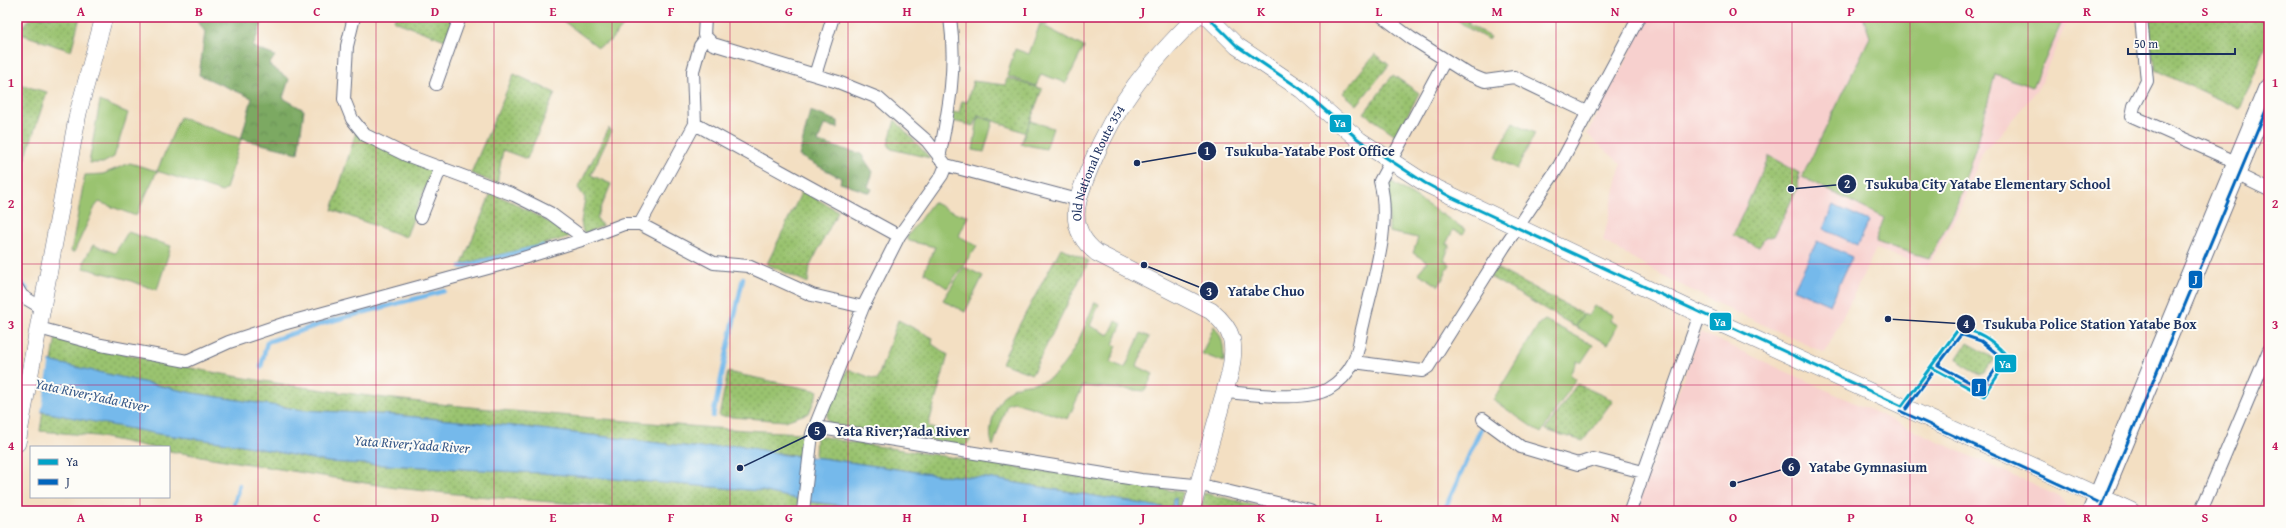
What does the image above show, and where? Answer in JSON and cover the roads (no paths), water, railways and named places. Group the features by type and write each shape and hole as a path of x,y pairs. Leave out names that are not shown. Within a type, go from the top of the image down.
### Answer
{"highway":[{"path":"2097,504 2269,90"}],"street":[{"path":"17,443 78,114 104,17"},
{"path":"354,17 347,46 344,89 346,109 365,135 406,155 514,195 550,213 585,239"},
{"path":"436,84 460,17"},
{"path":"705,17 703,30 706,38 718,46 816,75 878,98 927,141 942,162 1078,200"},
{"path":"816,75 833,17"},
{"path":"803,511 813,430 863,307 899,236 942,175 942,162 954,72 953,40 950,17"},
{"name":"Old National Route 354","path":"1191,511 1233,361 1233,338 1223,321 1210,310 1107,259 1088,245 1077,227 1075,218 1078,200 1104,134 1122,102 1144,72 1196,17"},
{"path":"1208,17 1237,46 1302,90 1359,140 1389,161 1451,198 1518,227 2097,504 2131,511"},
{"path":"1383,17 1445,60 1485,81 1514,77 1587,112"},
{"path":"1354,362 1422,371 1433,361 1518,227 1559,166 1639,17"},
{"path":"2141,17 2147,81 2134,106 2132,116 2236,168 2269,190"},
{"path":"640,224 695,124 693,71 700,46 706,38"},
{"path":"1225,392 1292,395 1315,394 1328,389 1339,380 1354,362 1379,257 1383,230 1382,192 1380,181 1389,161 1445,60"},
{"path":"695,124 899,236"},
{"path":"421,217 441,167"},
{"path":"38,330 101,345 187,361 229,342 283,324 510,262 585,239 624,224 640,224 714,263 748,266 812,295 863,307"},
{"path":"17,288 22,296 42,308"},
{"path":"1630,511 1700,314"},
{"path":"2201,511 2269,350"},
{"path":"1483,419 1521,447 1578,464 1593,459 1644,472"},
{"path":"813,430 1141,480 1310,511"}],"water":[{"path":"1833,205 1869,221 1858,245 1823,229"},
{"path":"1817,241 1852,257 1830,305 1794,289"},
{"path":"17,354 192,393 303,410 394,415 523,427 700,448 738,445 785,455 821,458 937,475 987,478 1172,509 1173,498 1176,498 1176,509 1187,511 898,511 810,502 762,491 541,473 328,462 237,444 159,434 17,407"}],"waterway":[{"path":"461,267 543,246"},
{"path":"17,278 27,289"},
{"path":"713,416 743,278"},
{"path":"261,367 267,342 324,323 444,291"},
{"path":"1444,511 1482,426"},
{"path":"233,511 239,485"}],"place":[{"name":"Tsukuba-Yatabe Post Office","path":"1137,163"},
{"name":"Tsukuba City Yatabe Elementary School","path":"1791,189"},
{"name":"Yatabe Chuo","path":"1144,265"},
{"name":"Tsukuba Police Station Yatabe Box","path":"1888,319"},
{"name":"Yata River;Yada River","path":"740,468"},
{"name":"Yatabe Gymnasium","path":"1733,484"}]}
